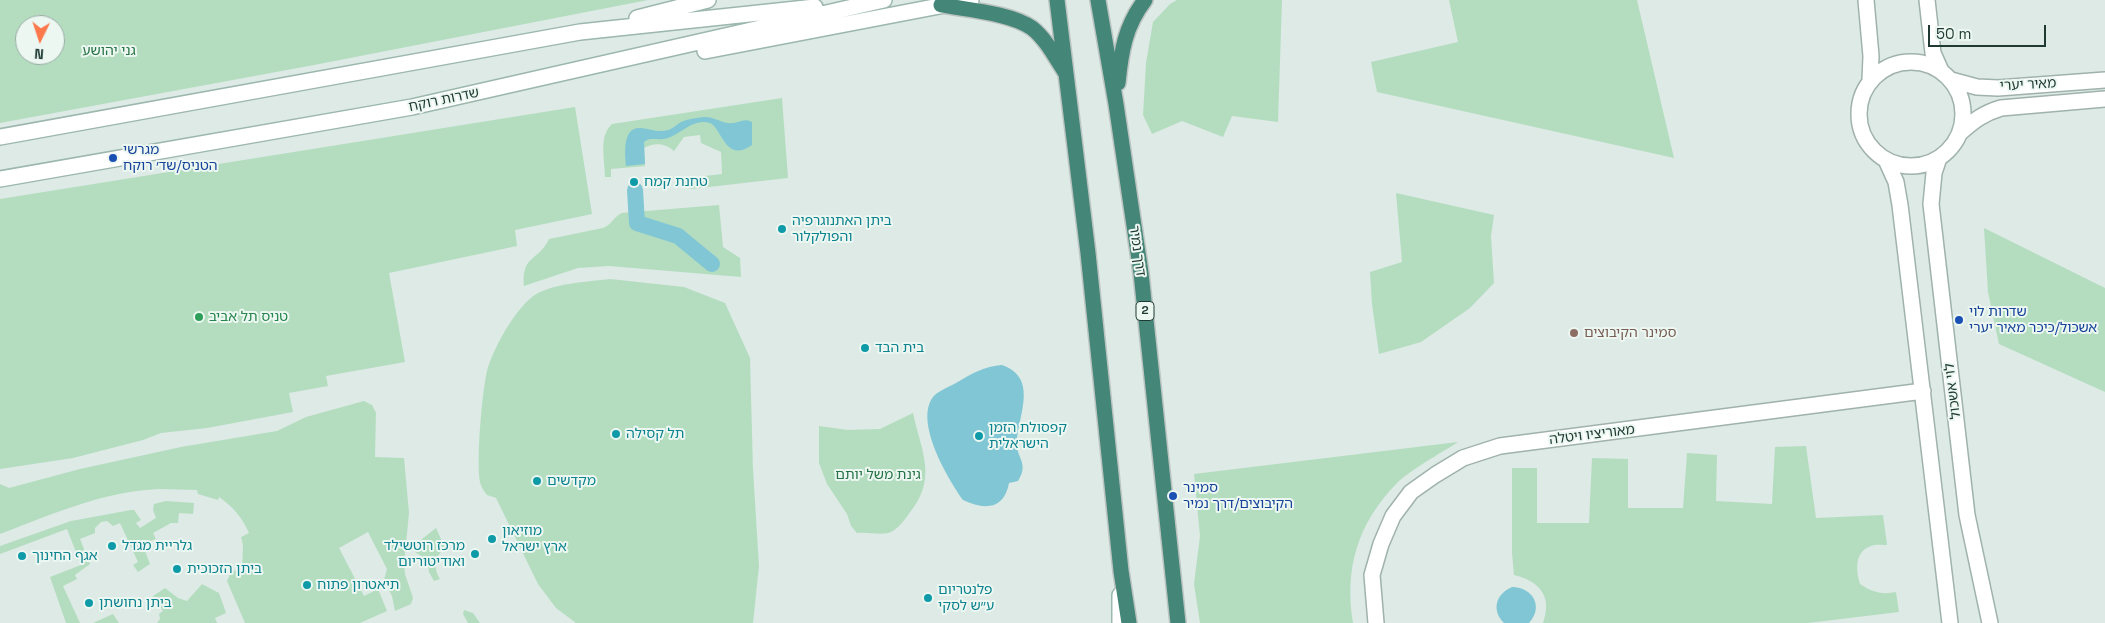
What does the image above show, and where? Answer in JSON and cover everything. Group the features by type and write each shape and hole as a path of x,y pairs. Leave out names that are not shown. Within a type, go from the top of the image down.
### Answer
{"highway":[{"path":"1057,0 1068,75 1128,623"},
{"name":"דרך נמיר","path":"1098,0 1116,104 1140,273 1178,623"},
{"path":"1116,104 1121,49 1134,14 1144,0"},
{"path":"941,5 1007,18 1032,28 1068,75"}],"main road":[{"path":"580,32 708,0"},
{"name":"שדרות רוקח","path":"0,137 580,32 884,0"},
{"name":"שדרות רוקח","path":"0,179 412,107 884,0"},
{"path":"412,107 970,0"},
{"path":"1866,0 1871,56 1870,80 1860,101 1859,124 1864,138 1873,151 1886,160 1899,165 1913,166 1926,164 1939,158 1951,147 1960,133 1963,119 1962,105 1958,92 1933,53 1927,0"},
{"path":"1870,80 1882,70 1896,63 1911,61 1927,64 1946,75"},
{"name":"מאיר יערי","path":"1946,75 1977,87 1998,88 2105,80"},
{"path":"2077,82 2079,101"},
{"name":"מאיר יערי","path":"1960,133 1974,120 2001,108 2105,100"},
{"name":"לוי אשכול","path":"1939,158 1934,173 1931,204 1967,515 1990,623"},
{"path":"1886,160 1896,182 1900,205 1950,623"},
{"name":"מאוריציו ויטלה","path":"1376,623 1372,575 1381,544 1393,516 1411,492 1463,458 1500,446 1923,391"},
{"path":"1120,623 1121,571"}],"green space":[{"name":"גני יהושע","path":"0,0 648,0 314,65 0,123"},
{"path":"1177,0 1282,0 1278,122 1232,116 1223,137 1182,121 1152,134 1143,115 1146,63 1153,22 1170,4"},
{"path":"1449,0 1637,0 1674,158 1377,92 1371,62 1458,42"},
{"path":"782,98 788,178 691,189 679,179 722,174 721,152 701,143 700,135 684,137 674,151 664,145 648,146 644,148 645,166 611,169 611,177 605,177 604,142 605,135 612,124"},
{"name":"טניס תל אביב","path":"575,107 592,214 515,230 517,246 389,273 405,362 326,376 328,386 289,393 293,412 207,428 161,433 143,440 73,458 0,469 0,199"},
{"path":"1396,193 1494,215 1491,236 1494,283 1470,308 1421,342 1379,354 1372,304 1370,272 1402,262"},
{"path":"719,205 723,247 740,258 741,277 609,266 578,268 524,286 525,269 528,263 545,246 549,239 603,228 622,213"},
{"path":"1984,228 2105,288 2105,392 1999,344 1988,292"},
{"name":"תל קסילה","path":"610,279 684,287 725,303 750,358 753,470 759,566 753,623 576,623 556,608 538,584 496,498 487,495 481,486 479,444 485,381 490,362 511,321 525,303 540,292 559,286"},
{"path":"364,401 372,405 376,413 375,457 404,458 409,513 404,564 405,574 413,598 411,604 395,611 392,596 384,580 387,569 368,532 339,548 364,596 378,589 387,611 360,623 245,623 227,581 232,570 242,572 243,545 241,537 249,533 240,517 224,501 219,497 218,500 198,494 197,490 159,489 118,494 78,505 0,534 0,484 9,488 80,469 181,447 277,431 306,417"},
{"name":"גינת משל יותם","path":"913,413 925,466 923,490 902,523 891,532 881,534 857,533 827,484 819,463 819,426 848,430 880,429"},
{"path":"1458,442 1418,467 1397,483 1372,514 1357,547 1353,565 1351,603 1353,623 1200,623 1194,584 1200,536 1194,474"},
{"path":"1806,446 1816,518 1883,515 1887,545 1873,545 1865,549 1859,557 1857,567 1860,584 1881,593 1896,592 1899,612 1808,623 1543,623 1546,605 1542,591 1530,581 1514,575 1512,553 1512,468 1537,468 1537,523 1589,523 1592,458 1628,459 1628,508 1683,508 1687,453 1717,455 1716,501 1772,504 1775,447"},
{"path":"166,501 194,503 193,514 179,513 178,523 171,523 153,533 156,539 145,543 145,551 150,564 138,572 133,565 138,562 120,523 113,526 107,521 101,522 95,528 95,533 80,539 90,564 75,575 77,579 63,586 80,623 66,623 50,577 81,565 67,529 0,554 0,546 71,521 134,510 141,520 136,523 140,528 156,518 153,510 154,504"},
{"path":"436,528 445,548 441,551 436,563 436,571 440,579 434,581 429,572 428,560 415,552 422,539"},
{"path":"202,584 219,593 226,613 215,618 217,623 157,623 160,619 159,614 163,611 153,596 165,588 178,598 187,601"},
{"path":"464,610 473,613 480,623 468,623 463,614"},
{"path":"113,614 119,623 93,623"}],"water":[{"path":"704,117 728,123 746,120 752,122 752,145 743,150 730,148 714,126 710,123 697,123 663,139 646,140 644,142 645,164 626,166 626,142 630,131 641,128 664,131 672,129 684,121"},
{"path":"1002,365 1013,371 1020,379 1023,388 1024,398 1017,447 1023,469 1018,481 1009,483 1003,498 998,503 985,506 978,505 963,500 949,479 930,435 928,408 933,397 941,391 978,371"},
{"path":"1512,587 1526,590 1534,599 1536,611 1529,623 1504,623 1500,618 1497,603 1502,594"}],"waterway":[{"path":"635,190 637,223 678,236 712,264"}],"place":[{"name":"מגרשי הטניס/שד׳ רוקח","path":"113,158"},
{"name":"טחנת קמח","path":"634,182"},
{"name":"ביתן האתנוגרפיה והפולקלור","path":"782,229"},
{"name":"טניס תל אביב","path":"199,317"},
{"name":"שדרות לוי אשכול/כיכר מאיר יערי","path":"1959,320"},
{"name":"סמינר הקיבוצים","path":"1574,333"},
{"name":"בית הבד","path":"865,348"},
{"name":"תל קסילה","path":"616,434"},
{"name":"קפסולת הזמן הישראלית","path":"979,436"},
{"name":"מקדשים","path":"537,481"},
{"name":"סמינר הקיבוצים/דרך נמיר","path":"1173,496"},
{"name":"מוזיאון ארץ ישראל","path":"492,539"},
{"name":"גלריית מגדל","path":"112,546"},
{"name":"מרכז רוטשילד ואודיטוריום","path":"475,554"},
{"name":"אגף החינוך","path":"22,556"},
{"name":"ביתן הזכוכית","path":"177,569"},
{"name":"תיאטרון פתוח","path":"307,585"},
{"name":"פלנטריום ע״ש לסקי","path":"928,598"},
{"name":"ביתן נחושתן","path":"89,603"}]}
